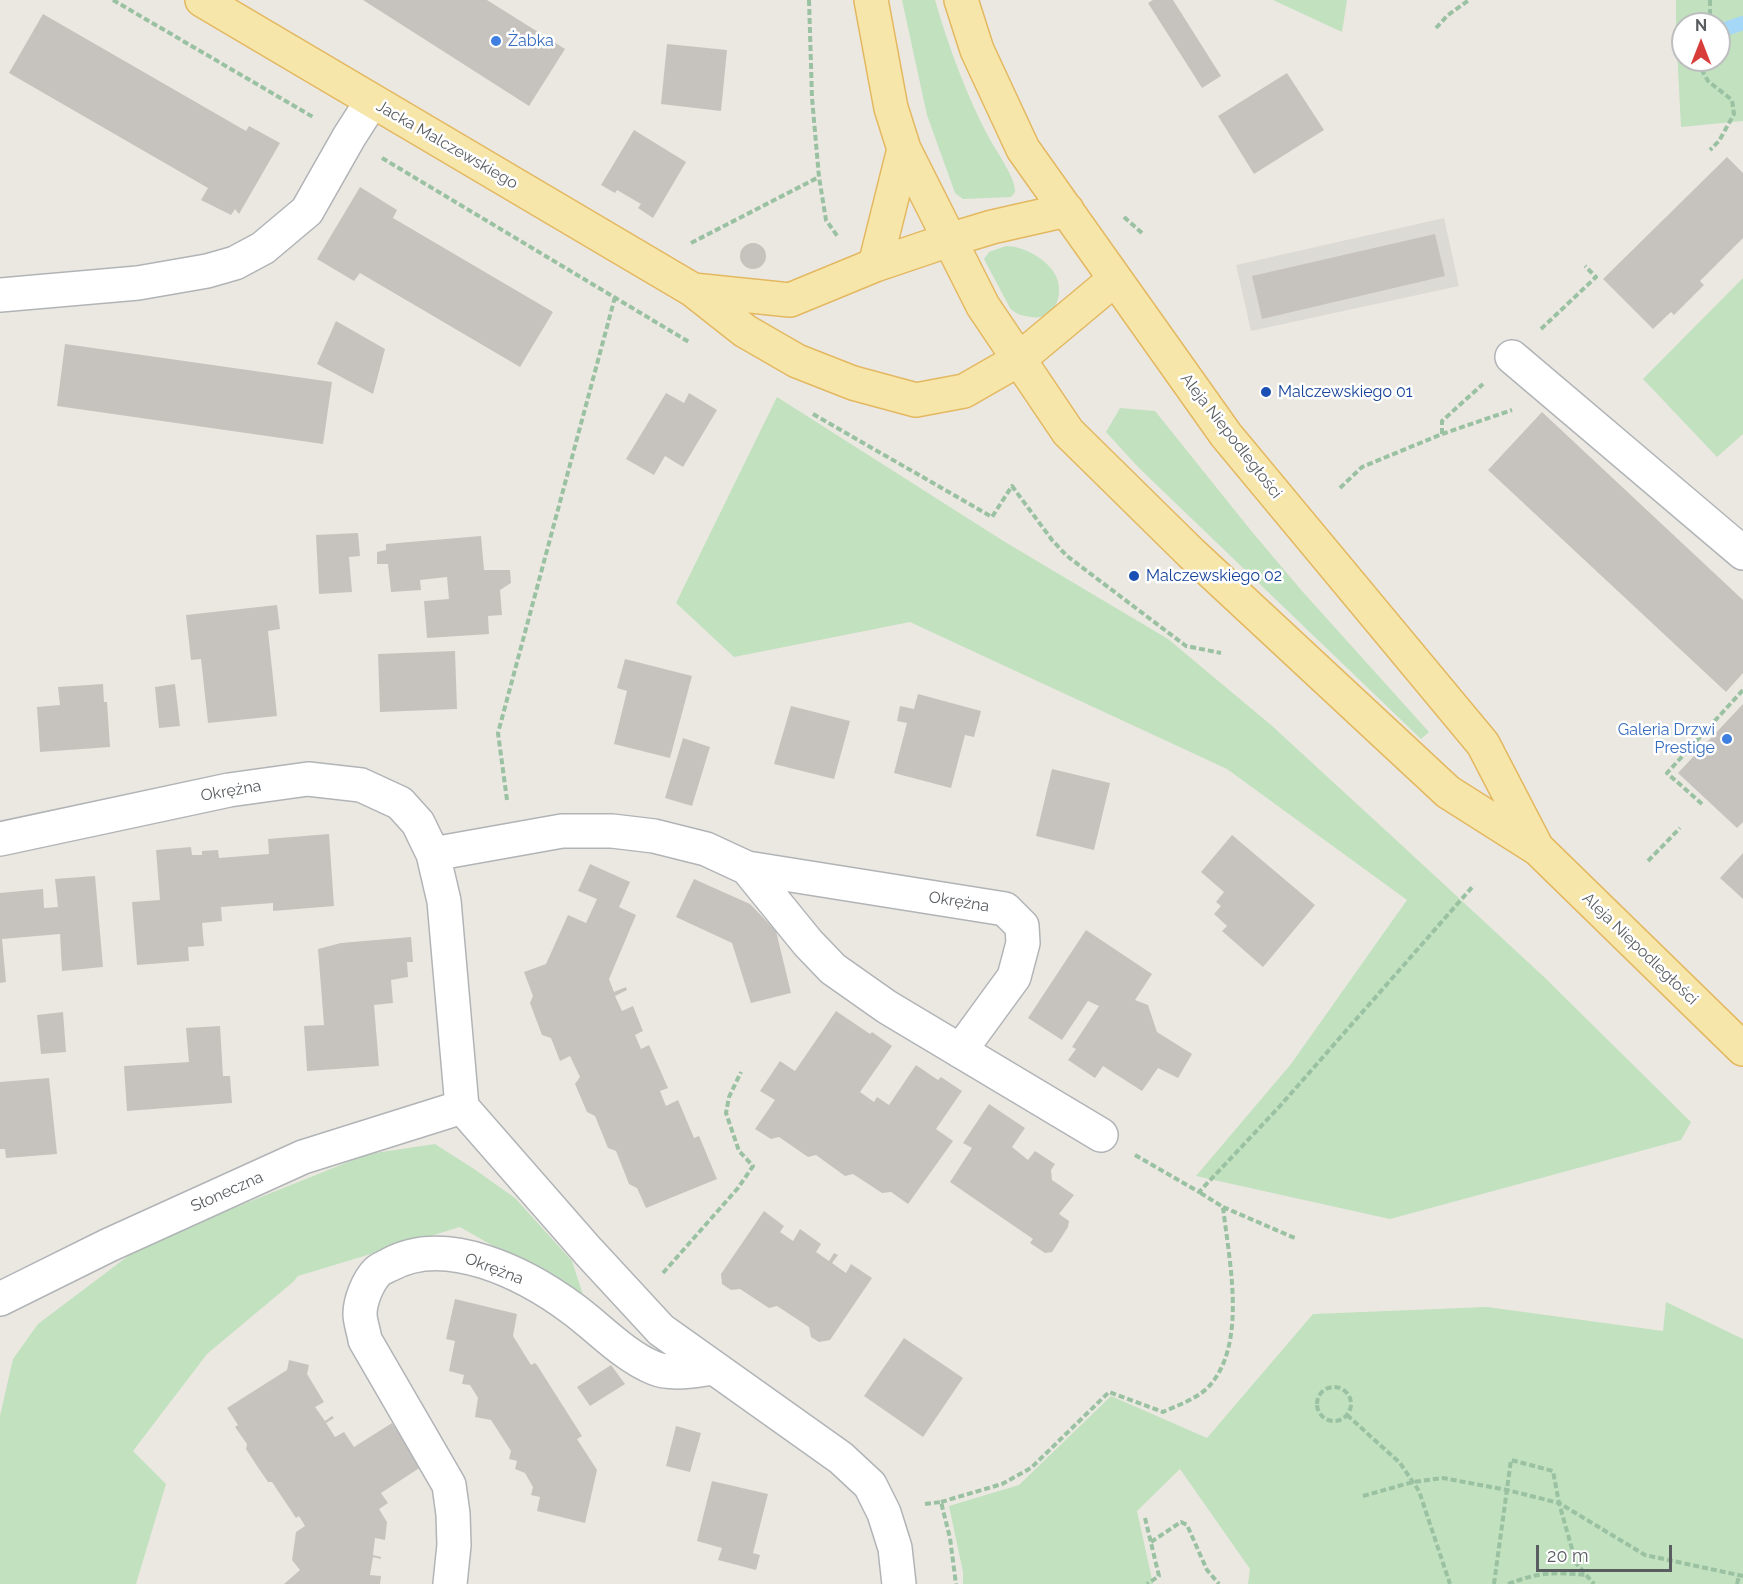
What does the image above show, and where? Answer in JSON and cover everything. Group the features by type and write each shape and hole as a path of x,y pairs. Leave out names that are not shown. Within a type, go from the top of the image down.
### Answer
{"main road":[{"name":"Jacka Malczewskiego","path":"202,0 693,290 745,331 797,361 853,383 916,400 964,392 1018,360 1115,279"},
{"name":"Aleja Niepodległości","path":"871,0 891,108 904,148 983,306 1068,432 1199,561 1448,792 1538,849 1743,1049"},
{"name":"Aleja Niepodległości","path":"961,0 977,50 1023,149 1226,435 1483,744 1538,849"},
{"path":"875,265 904,148"},
{"path":"875,265 992,227 1067,210"},
{"name":"Jacka Malczewskiego","path":"693,290 790,300 875,265"}],"street":[{"path":"0,295 138,283 207,272 235,263 263,248 307,211 372,101"},
{"path":"1523,346 1557,394 1743,553"},
{"name":"Okrężna","path":"0,839 229,790 308,778 361,785 400,803 418,823 433,854 444,901 462,1107"},
{"name":"Okrężna","path":"433,854 562,831 612,831 672,839 706,849 747,868 1005,909 1022,926 1023,943 1014,977 960,1051"},
{"name":"Okrężna","path":"747,868 808,943 833,969 888,1007 1101,1135"},
{"path":"462,1107 588,1251 661,1330 841,1458 870,1485 884,1513 896,1548 899,1584"},
{"name":"Słoneczna","path":"0,1299 109,1245 303,1157 462,1107"},
{"name":"Okrężna","path":"450,1584 454,1545 449,1485 366,1340 360,1314 365,1292 376,1272 400,1258 430,1252 471,1257 521,1276 572,1308 638,1360 656,1369 688,1372 712,1368"}],"path":[{"path":"113,0 349,137"},
{"path":"809,0 812,98 819,177 826,220 841,240"},
{"path":"1436,28 1448,15 1469,0"},
{"path":"1703,72 1708,81 1731,100 1734,114 1719,141 1710,150"},
{"path":"685,246 819,177"},
{"path":"1121,214 1142,233"},
{"path":"1523,346 1596,277 1585,266"},
{"path":"512,839 498,733 615,297"},
{"path":"1340,488 1362,467 1442,434 1557,394"},
{"path":"1012,486 1067,556 1186,646 1221,652"},
{"path":"1702,804 1667,773 1743,690"},
{"path":"1648,861 1680,828"},
{"path":"1199,1192 1280,1106 1474,885"},
{"path":"662,1275 738,1188 753,1166 739,1151 726,1113 729,1097 741,1072"},
{"path":"1101,1135 1223,1208 1297,1239"},
{"path":"940,1502 1002,1484 1031,1468 1109,1392 1163,1412 1190,1400 1210,1385 1228,1353 1233,1305 1223,1208"},
{"path":"1335,1387 1342,1390 1350,1401 1347,1415 1337,1421 1325,1419 1318,1409 1319,1396 1328,1388 1335,1387"},
{"path":"1347,1415 1400,1462 1419,1491 1450,1584"},
{"path":"1494,1584 1511,1460 1553,1471 1558,1503 1576,1563 1594,1584"},
{"path":"1363,1496 1413,1482 1443,1478 1507,1490 1558,1503 1645,1555 1741,1576 1737,1584"},
{"path":"1145,1518 1159,1576 1147,1584"},
{"path":"1151,1542 1181,1522 1186,1525 1207,1570 1219,1584"},
{"path":"1508,1584 1534,1574 1586,1575"}],"shaded area":[{"path":"1444,218 1459,286 1251,331 1236,265"}],"green space":[{"path":"902,0 935,0 965,88 1012,179 1015,192 1011,197 963,199 955,193 927,115"},
{"path":"1273,0 1347,0 1342,32"},
{"path":"1676,0 1743,0 1743,121 1681,127 1678,72 1731,72 1731,12 1676,12"},
{"path":"1006,246 1020,248 1041,259 1056,276 1058,298 1056,305 1046,315 1025,316 1010,308 984,259 989,252"},
{"path":"1743,278 1743,434 1717,457 1643,379"},
{"path":"777,397 1005,542 1168,639 1271,725 1543,976 1691,1122 1681,1140 1390,1219 1196,1176 1291,1064 1407,900 1227,769 910,622 734,657 676,603"},
{"path":"1120,408 1155,411 1302,591 1429,732 1421,739 1139,468 1106,432"},
{"path":"435,1144 515,1198 572,1261 584,1298 460,1227 298,1276 207,1354 133,1451 166,1484 136,1584 0,1584 0,1416 13,1359 38,1324 144,1244 368,1154"},
{"path":"1666,1302 1743,1339 1743,1584 1248,1584 1250,1569 1180,1469 1137,1511 1153,1584 963,1584 963,1572 949,1506 1019,1485 1111,1396 1207,1438 1313,1314 1487,1307 1663,1331"}],"building":[{"path":"363,0 487,0 565,49 529,106"},
{"path":"1153,0 1173,0 1221,76 1202,88 1148,3"},
{"path":"43,14 246,131 249,126 280,143 239,214 235,209 231,215 201,200 208,188 9,73"},
{"path":"667,44 727,50 721,111 661,104"},
{"path":"1287,73 1324,130 1254,174 1218,116"},
{"path":"634,130 686,162 653,218 638,208 641,204 617,190 615,193 601,185"},
{"path":"1727,157 1743,173 1743,238 1700,281 1704,285 1674,315 1671,312 1653,329 1603,279"},
{"path":"360,187 397,210 393,218 553,312 520,367 360,273 354,281 317,259"},
{"path":"1435,234 1445,276 1262,319 1252,276"},
{"path":"753,243 762,247 766,256 762,265 753,269 744,265 740,256 744,247"},
{"path":"336,321 385,349 373,394 317,364"},
{"path":"65,344 332,382 323,444 57,406"},
{"path":"666,393 684,403 689,393 717,410 683,467 665,456 654,475 626,459"},
{"path":"1542,412 1743,600 1743,673 1726,692 1488,470"},
{"path":"358,533 360,556 349,557 352,592 319,594 316,535"},
{"path":"481,536 484,570 510,570 511,583 500,590 502,615 488,616 489,634 427,638 424,601 449,599 447,577 420,580 421,590 391,592 388,564 377,564 377,552 386,550 386,544"},
{"path":"277,605 280,629 268,631 277,716 208,723 201,659 191,660 186,615"},
{"path":"455,651 457,709 380,712 378,654"},
{"path":"625,659 692,676 670,758 614,744 627,691 617,688"},
{"path":"103,684 104,702 107,702 110,747 40,752 37,707 60,705 58,687"},
{"path":"175,684 180,726 159,728 155,687"},
{"path":"918,694 981,711 974,737 965,735 951,788 894,773 907,723 897,721 900,706 914,709"},
{"name":"Galeria Drzwi Prestige","path":"1743,704 1743,822 1737,828 1678,773"},
{"path":"791,706 850,721 834,779 774,764"},
{"path":"683,738 710,747 692,806 665,798"},
{"path":"1052,769 1110,783 1094,850 1036,836"},
{"path":"329,834 334,906 273,911 273,903 221,907 222,921 202,923 204,946 188,947 189,961 137,965 132,902 160,900 156,850 191,847 192,855 202,855 202,851 218,850 219,858 269,854 268,839"},
{"path":"1232,835 1315,905 1263,967 1222,931 1227,926 1214,914 1221,906 1216,902 1224,892 1201,872"},
{"path":"1743,853 1743,899 1720,878"},
{"path":"590,864 630,882 619,907 636,915 609,979 614,992 626,987 627,990 615,996 622,1011 633,1006 643,1031 635,1035 641,1049 649,1045 668,1088 660,1091 666,1106 678,1100 694,1138 699,1136 717,1179 646,1208 637,1188 629,1184 616,1151 608,1148 595,1116 587,1112 575,1084 580,1077 570,1056 560,1061 551,1038 542,1035 530,1003 533,996 524,972 546,964 568,915 586,923 597,899 578,891"},
{"path":"95,876 103,967 62,971 60,934 2,939 6,982 0,983 0,893 43,889 44,908 58,907 55,879"},
{"path":"694,879 750,904 776,931 791,993 751,1003 732,943 676,917"},
{"path":"1086,930 1152,974 1135,1000 1148,1005 1157,1032 1192,1054 1178,1078 1158,1068 1142,1091 1103,1066 1095,1078 1068,1060 1076,1049 1072,1047 1099,1006 1088,1001 1062,1040 1028,1018"},
{"path":"411,937 413,962 407,962 408,977 391,980 393,1003 374,1005 379,1066 307,1071 304,1026 324,1025 318,949 341,943"},
{"path":"836,1011 892,1046 860,1092 874,1102 877,1097 889,1105 916,1065 938,1080 941,1077 962,1091 936,1129 953,1141 908,1204 891,1192 882,1193 853,1174 845,1176 816,1155 808,1157 779,1137 771,1139 755,1129 775,1100 760,1091 780,1061 795,1071"},
{"path":"63,1012 66,1052 41,1054 37,1015"},
{"path":"220,1026 223,1076 230,1076 232,1103 127,1111 124,1066 189,1062 186,1028"},
{"path":"49,1078 57,1154 6,1158 5,1149 0,1149 0,1082"},
{"path":"989,1104 1025,1128 1012,1147 1028,1160 1035,1151 1055,1164 1051,1170 1052,1180 1074,1195 1059,1214 1069,1221 1068,1227 1052,1252 1045,1253 1030,1243 1033,1239 950,1182 972,1148 963,1143"},
{"path":"764,1211 784,1226 780,1232 793,1241 800,1229 821,1244 816,1252 829,1261 834,1253 838,1255 832,1263 846,1273 851,1264 872,1278 830,1340 819,1342 811,1337 809,1327 777,1306 769,1308 740,1289 731,1290 722,1284 721,1274"},
{"path":"455,1299 517,1314 513,1336 531,1365 535,1363 537,1365 582,1436 577,1439 597,1470 585,1523 537,1511 540,1497 531,1495 533,1487 525,1473 515,1469 517,1461 509,1459 511,1451 491,1420 475,1417 478,1398 470,1385 462,1384 464,1375 449,1371 455,1341 446,1339"},
{"path":"904,1338 963,1378 923,1437 864,1396"},
{"path":"289,1360 309,1365 307,1374 324,1402 315,1407 325,1421 332,1416 334,1418 326,1423 335,1437 344,1432 354,1447 392,1423 421,1467 381,1493 388,1503 379,1509 387,1522 385,1540 375,1538 373,1555 381,1559 373,1557 370,1575 381,1576 380,1584 284,1584 300,1570 292,1560 296,1532 305,1526 299,1516 296,1518 272,1482 268,1482 257,1466 246,1449 247,1444 235,1427 238,1425 227,1408 287,1370"},
{"path":"611,1365 625,1384 590,1406 577,1387"},
{"path":"676,1426 701,1433 690,1472 666,1466"},
{"path":"712,1481 768,1494 753,1553 760,1555 756,1570 718,1560 722,1548 697,1541"}],"waterway":[{"path":"1731,27 1743,23"}],"place":[{"name":"Żabka","path":"496,41"},
{"name":"Malczewskiego 01","path":"1266,392"},
{"name":"Malczewskiego 02","path":"1134,576"},
{"name":"Galeria Drzwi Prestige","path":"1727,739"}]}
